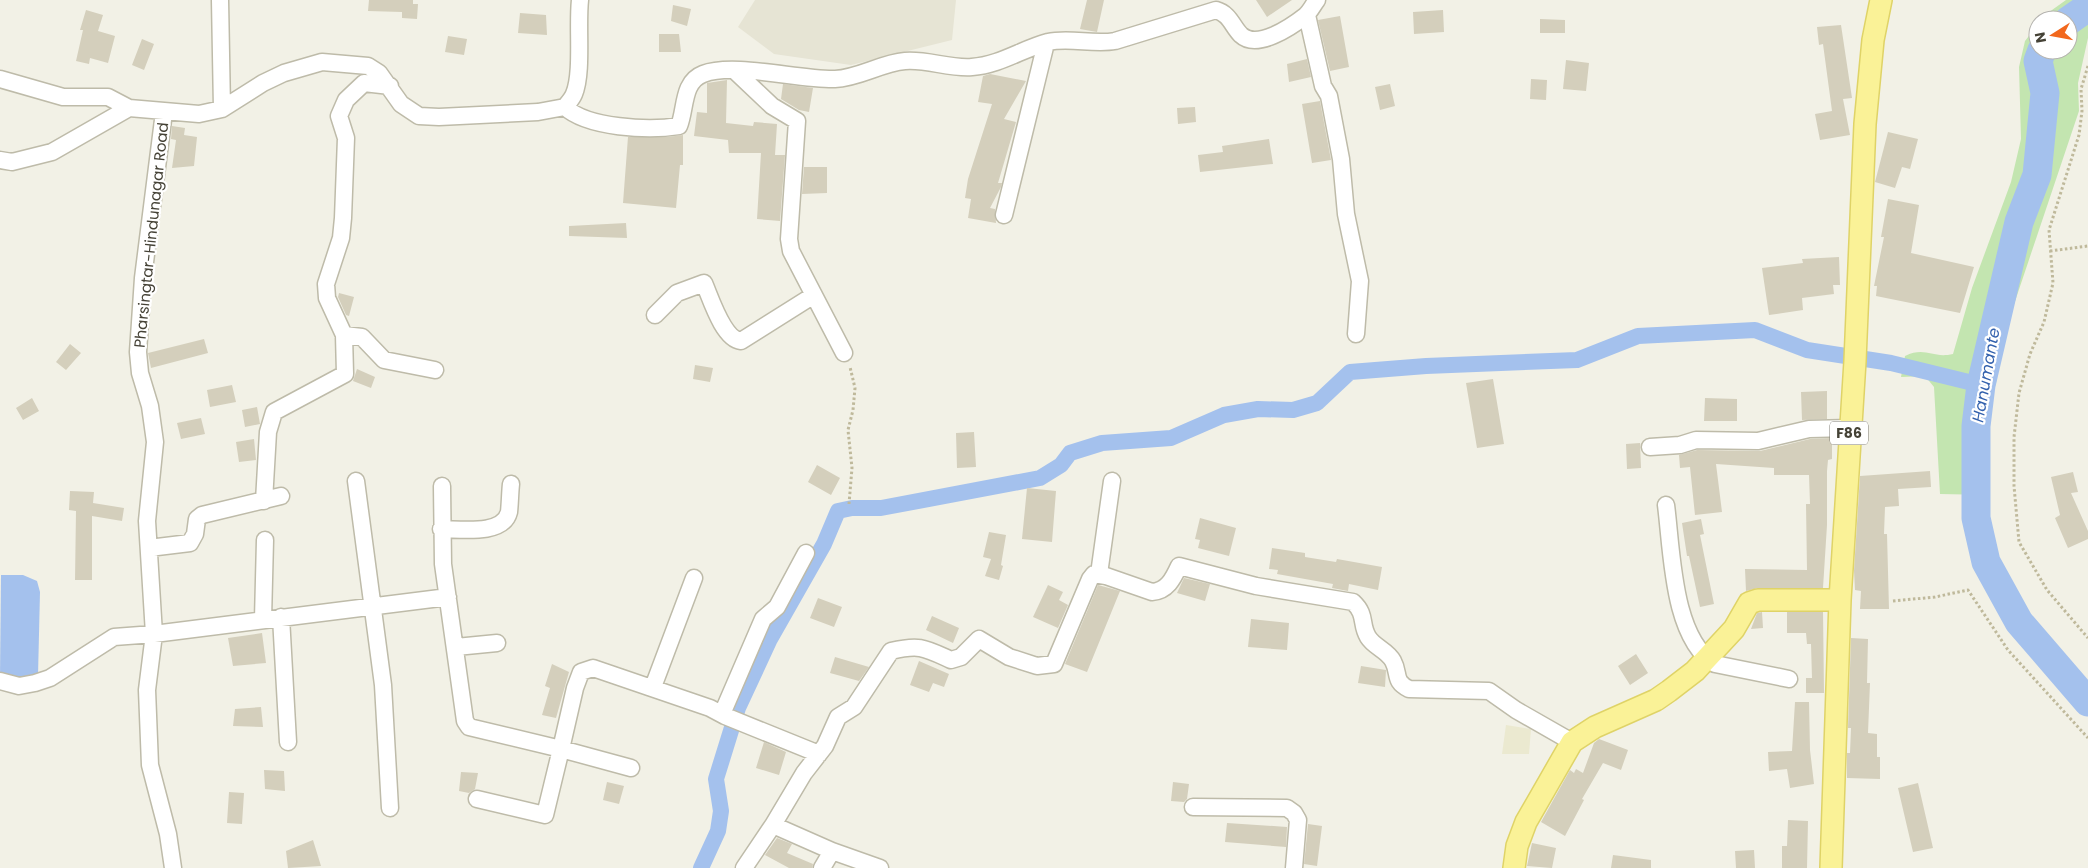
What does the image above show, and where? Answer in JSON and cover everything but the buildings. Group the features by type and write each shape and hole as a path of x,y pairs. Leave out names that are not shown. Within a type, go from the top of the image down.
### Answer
{"main road":[{"name":"F86","path":"1831,868 1840,600 1865,124 1871,59 1881,0"},
{"path":"1514,868 1517,846 1526,822 1572,742 1603,723 1656,700 1694,671 1734,629 1749,603 1753,601 1840,600"}],"street":[{"path":"220,0 222,109"},
{"path":"580,0 577,22 578,78 574,95 565,107 574,116 612,124 639,127 679,126 684,114 685,96 692,82 703,74 736,71 837,79 903,61 917,60 970,67 988,66 1046,43 1062,40 1100,44 1216,10 1222,12 1241,35 1251,40 1262,39 1307,15 1317,0"},
{"path":"1307,15 1323,86 1329,96 1341,159 1346,214 1360,281 1356,334"},
{"path":"1004,215 1046,43"},
{"name":"Pharsingtar-Hindunagar Road","path":"173,868 168,834 150,765 147,690 154,634 147,521 155,442 150,406 140,374 138,352 144,278 164,112 199,114 222,109 263,83 284,73 322,62 368,66 379,73 401,104 419,116 439,117 538,112 565,107"},
{"path":"736,71 772,106 797,121 789,239 791,251 844,353"},
{"path":"0,80 63,97 108,97 129,108 164,112"},
{"path":"264,501 271,419 274,412 345,374 344,335 328,298 326,284 341,238 343,218 346,138 339,116 346,100 364,83 390,86"},
{"path":"0,160 12,162 52,152 129,108"},
{"path":"655,315 677,293 704,283 727,334 734,340 741,341 814,295"},
{"path":"344,335 362,337 384,360 435,370"},
{"path":"1650,447 1680,445 1696,440 1758,441 1809,429 1850,428"},
{"path":"356,481 383,684 390,808"},
{"path":"1099,574 1112,481"},
{"path":"442,529 491,528 502,523 508,513 511,484"},
{"path":"442,486 442,529 448,597 465,721 469,727 631,768"},
{"path":"148,548 190,543 195,534 197,518 202,515 281,496"},
{"path":"1666,505 1681,614 1688,631 1706,659 1724,667 1789,680"},
{"path":"263,619 265,540"},
{"path":"723,715 763,619 777,607 806,553"},
{"path":"744,868 773,825 804,773 819,754 838,717 854,707 891,651 911,646 921,647 951,660 956,660 975,641 982,640 1009,657 1037,666 1054,664 1094,574 1152,592 1159,592 1165,589 1179,566 1256,586 1353,602 1363,614 1367,636 1374,645 1388,654 1394,662 1397,680 1402,686 1409,689 1489,691 1516,710 1572,742"},
{"path":"653,687 694,578"},
{"path":"0,681 19,686 50,678 114,637 372,608 448,597"},
{"path":"281,617 288,742"},
{"path":"456,647 497,643"},
{"path":"477,799 545,815 575,688 581,672 593,668 710,708 742,724 819,754"},
{"path":"1193,807 1288,808 1298,820 1294,868"},
{"path":"773,825 832,851 880,868"},
{"path":"822,868 832,851"}],"path":[{"path":"2088,66 2081,89 2082,112 2079,135 2049,230 2053,283 2044,322 2030,354 2019,393 2014,437 2014,486 2019,542 2047,590 2088,638"},
{"path":"2050,251 2088,246"},
{"path":"844,353 852,372 855,388 853,410 848,430 852,468 849,504"},
{"path":"1893,601 1935,597 1968,590 2008,650 2088,738"}],"shaded area":[{"path":"755,0 956,0 952,40 851,65 774,54 738,27"},
{"path":"1506,725 1531,729 1529,754 1502,754"}],"green space":[{"path":"2066,0 2088,0 2088,38 2078,83 2079,111 2002,340 1996,383 1989,407 1986,453 1990,495 1940,494 1934,387 1925,376 1901,377 1905,356 1918,352 1940,355 1953,354 1972,288 2011,182 2021,139 2019,67 2025,41 2028,37 2028,60 2078,60 2078,10 2052,10"}],"water":[{"path":"1,575 23,575 37,581 40,592 38,676 0,676"}],"waterway":[{"name":"Hanumante","path":"2078,14 2088,7"},
{"name":"Hanumante","path":"2038,60 2045,93 2037,175 2019,222 1981,385 1976,426 1976,518 1986,562 2019,622 2088,702"},
{"path":"701,868 718,831 721,811 716,779 738,708 770,639 824,544 838,511 852,508 881,508 1040,478 1061,465 1070,453 1102,443 1171,438 1224,415 1258,409 1293,410 1317,403 1350,372 1426,366 1577,360 1638,336 1755,330 1807,350 1891,363 1981,385"}]}
